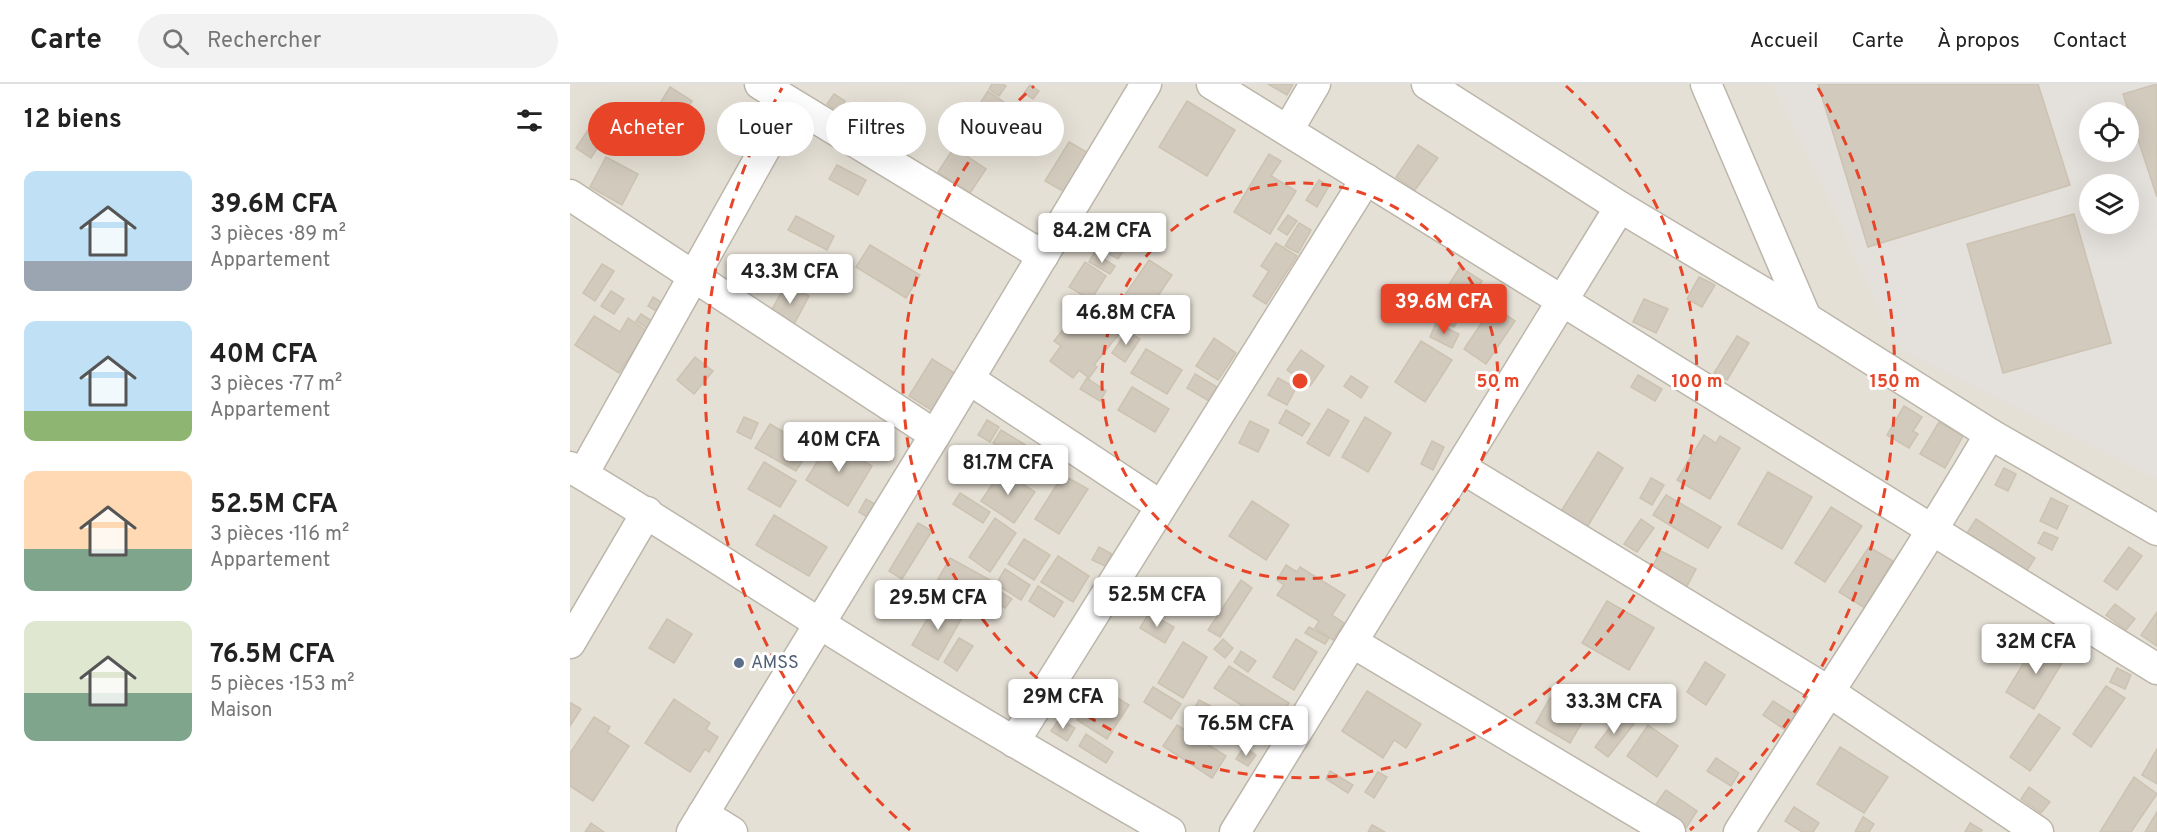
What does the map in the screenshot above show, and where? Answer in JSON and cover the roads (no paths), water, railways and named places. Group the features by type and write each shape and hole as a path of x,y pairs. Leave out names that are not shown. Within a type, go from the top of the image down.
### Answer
{"street":[{"path":"760,84 787,102"},
{"path":"732,832 698,823 1146,84"},
{"path":"1212,84 2157,669"},
{"path":"1288,130 1315,84"},
{"path":"1428,84 1620,207 1806,318 1990,434 2157,530"},
{"path":"1706,84 1806,318"},
{"path":"814,118 1043,255"},
{"path":"761,156 693,276 576,470 647,512 820,624 1014,742 1170,832"},
{"path":"1014,742 1366,179"},
{"path":"570,195 935,435"},
{"path":"1235,832 1620,207"},
{"path":"969,379 1161,506"},
{"path":"1739,832 1934,530 1990,434"},
{"path":"1460,467 1828,691 2038,832"},
{"path":"570,643 647,512"},
{"path":"1352,642 1670,832"}],"place":[{"name":"AMSS","path":"739,663"}]}
